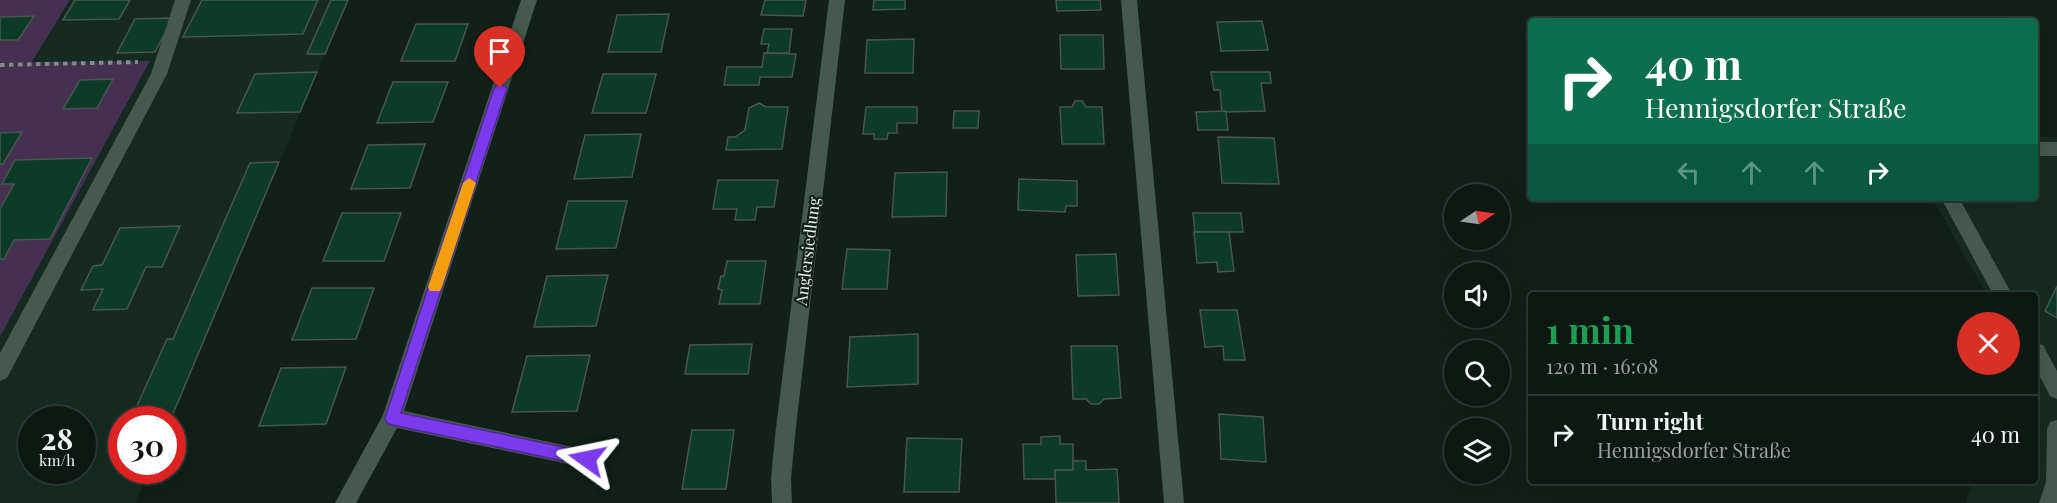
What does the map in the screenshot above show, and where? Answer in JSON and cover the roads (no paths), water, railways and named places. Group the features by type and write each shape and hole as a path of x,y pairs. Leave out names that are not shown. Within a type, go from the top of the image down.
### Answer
{"street":[{"path":"0,372 159,74 183,0"},
{"path":"345,503 392,418 529,0"},
{"name":"Anglersiedlung","path":"782,503 781,479 784,447 837,0"},
{"path":"1129,0 1174,503"},
{"path":"2038,149 2057,149"},
{"path":"1952,201 2002,292"},
{"path":"2038,355 2057,390"},
{"path":"392,418 587,459"},
{"path":"2049,503 2056,482 2057,429"}]}
